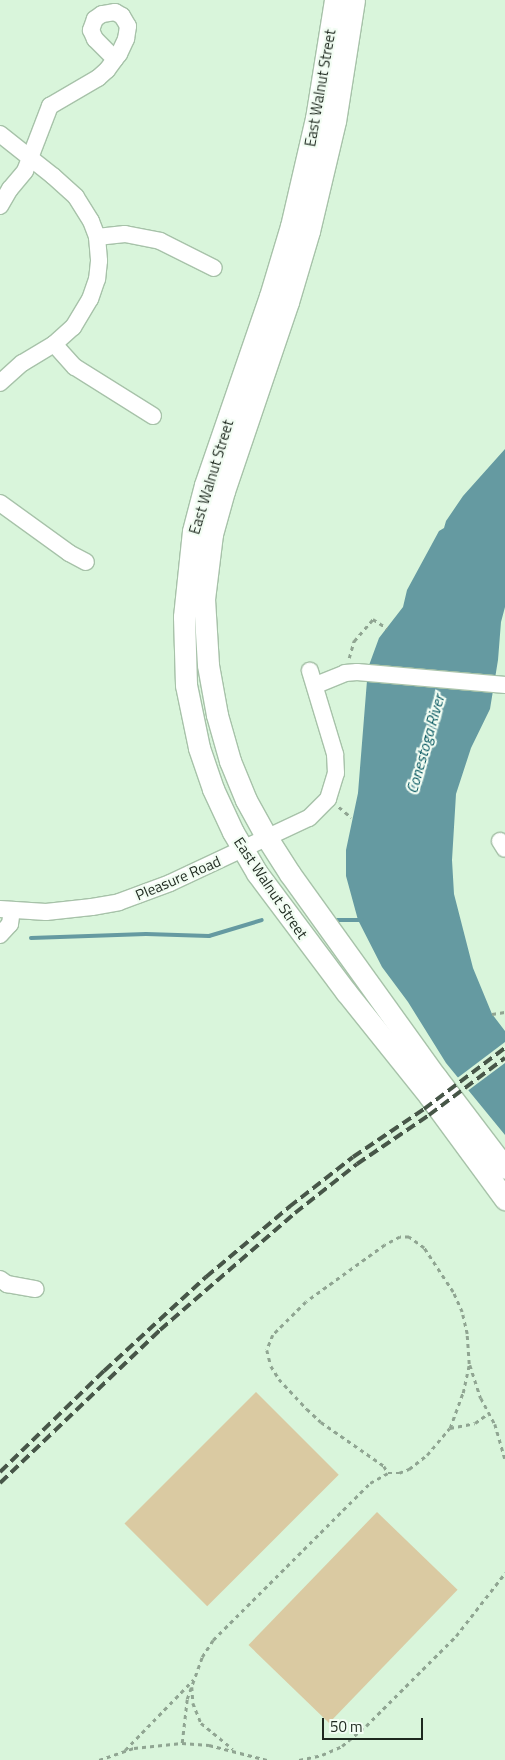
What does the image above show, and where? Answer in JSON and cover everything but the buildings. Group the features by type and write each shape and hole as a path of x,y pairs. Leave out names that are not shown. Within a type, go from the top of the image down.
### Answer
{"main road":[{"name":"East Walnut Street","path":"344,8 335,121 309,231 288,302 224,491 212,534 206,577 205,645 217,715 237,780 267,838 290,874 436,1077 505,1168"},
{"name":"East Walnut Street","path":"344,8 291,226 270,296 203,493 193,531 187,572 184,657 192,721 213,790 243,850 269,890 346,992 430,1097 505,1199"}],"street":[{"path":"0,206 10,189 25,171 50,106 98,78 115,59"},
{"path":"0,134 31,158 76,198 91,221 97,237 99,261 97,279 90,299 73,327 54,344 22,363 0,383"},
{"path":"97,237 126,234 148,238 171,246 214,268"},
{"path":"54,344 75,367 153,416"},
{"path":"0,503 69,553 86,562"},
{"path":"345,673 368,672 500,684"},
{"name":"Pleasure Road","path":"6,909 68,911 119,902 170,883 301,823 316,813 328,799 336,773 335,754 313,678 345,673"},
{"path":"0,936 10,924 6,909"},
{"path":"0,1279 7,1284 36,1289"}],"path":[{"path":"345,673 354,641 374,619 387,628"},
{"path":"492,1014 505,1012"},
{"path":"182,1743 187,1699 202,1657 213,1640 370,1483 388,1473 399,1473 409,1469 427,1454 450,1428 463,1393 469,1364 467,1334 459,1306 424,1248 409,1237 400,1237 328,1284 306,1302 273,1335 267,1350 272,1366 279,1378 321,1422 384,1466 388,1473"},
{"path":"469,1364 481,1398 495,1424 505,1460"},
{"path":"450,1428 474,1423 489,1413"},
{"path":"299,1760 322,1755 342,1746 366,1726 456,1636 505,1573"},
{"path":"124,1751 194,1679"},
{"path":"192,1686 193,1703 201,1723 234,1750"},
{"path":"99,1760 124,1751 155,1744 182,1743 234,1750 267,1760"}],"shaded area":[{"path":"256,1392 339,1475 207,1606 124,1524"},
{"path":"377,1512 458,1590 329,1723 248,1645"}],"water":[{"name":"Conestoga River","path":"505,449 505,607 501,622 498,660 490,709 471,748 456,794 452,860 454,894 473,968 492,1014 505,1031 505,1135 446,1063 408,1002 382,967 358,920 346,876 346,850 358,793 368,668 379,638 403,607 407,590 439,531 444,528 446,521 463,496"}],"pier":[{"path":"505,1042 505,1063 466,1092 456,1079"}],"waterway":[{"path":"31,938 146,934 209,936 262,920"},
{"path":"336,920 362,920"}],"railway":[{"path":"0,1472 104,1371 206,1277 289,1207 353,1157 424,1109 505,1048"},
{"path":"0,1483 160,1330 295,1213 357,1164 429,1115 505,1058"}]}
